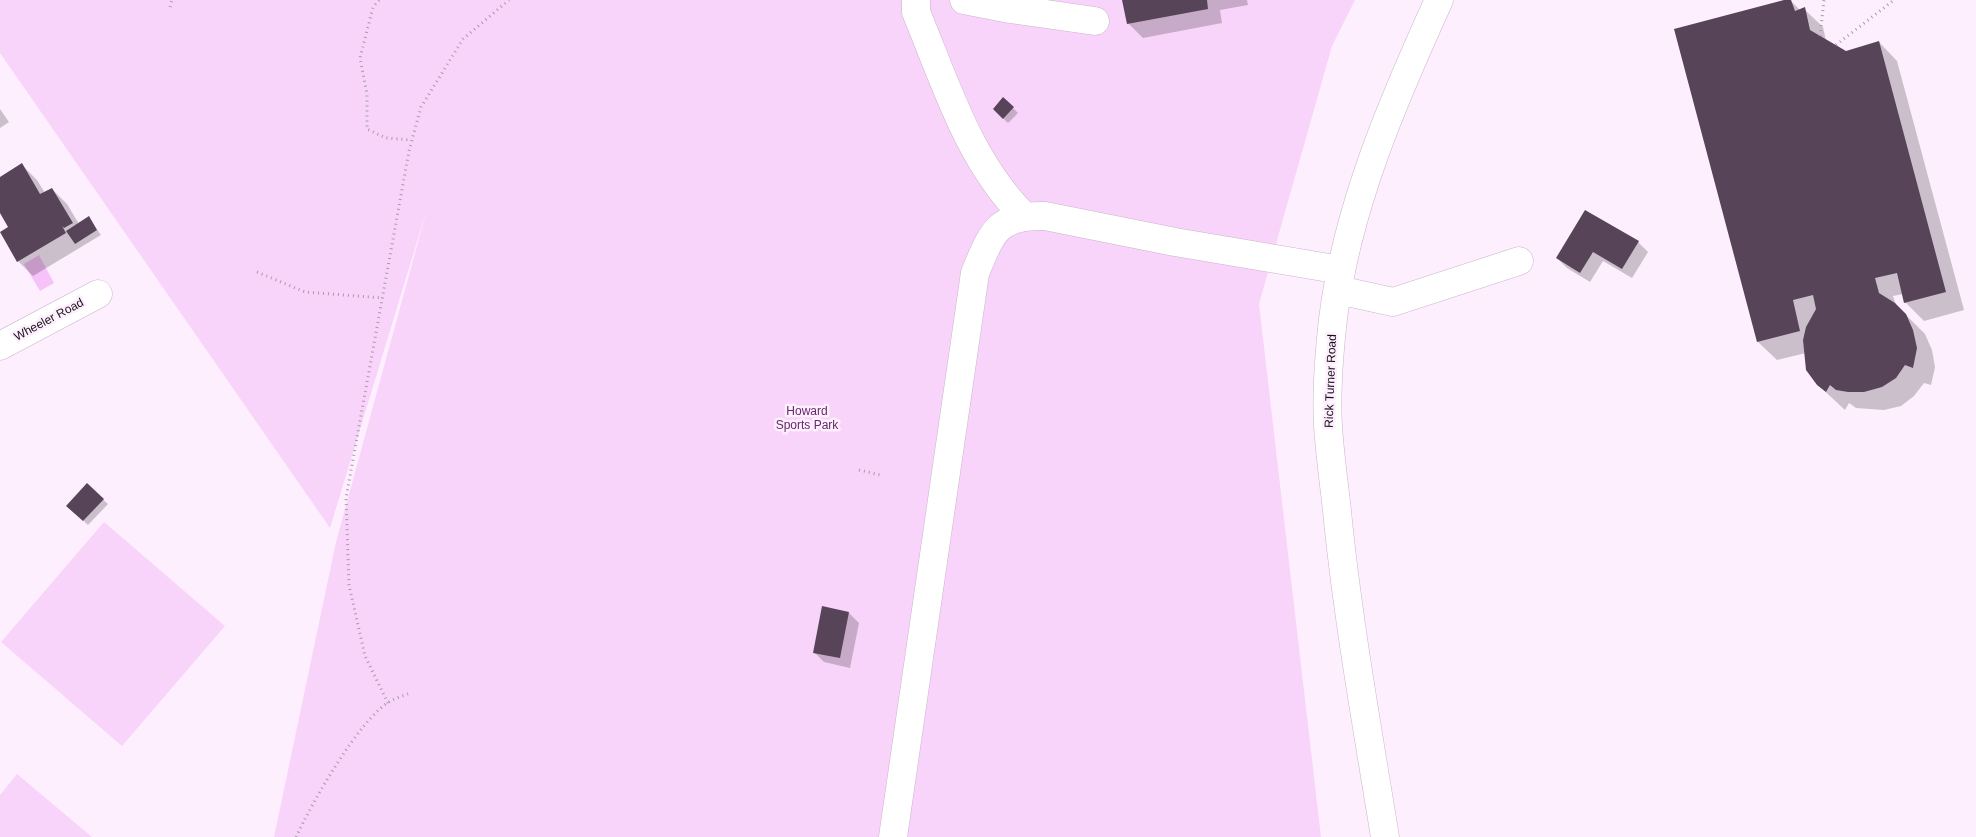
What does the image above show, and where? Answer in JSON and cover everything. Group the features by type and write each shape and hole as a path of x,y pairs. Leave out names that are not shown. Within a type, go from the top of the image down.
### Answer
{"main road":[{"path":"916,0 916,12 975,150 1006,198 1024,216"},
{"path":"964,0 1010,9 1095,21"},
{"name":"Rick Turner Road","path":"1385,837 1346,600 1328,425 1329,375 1340,280 1348,236 1373,159 1409,65 1439,0"},
{"path":"893,837 974,273 991,235 1006,222 1024,216 1045,216 1175,242 1340,280 1393,302 1519,261"},
{"name":"Wheeler Road","path":"0,346 98,294"}],"path":[{"path":"170,7 172,0"},
{"path":"379,0 373,7 360,58 367,94 367,129 386,138 411,140"},
{"path":"388,702 365,656 349,585 346,498 411,140 421,107 463,40 509,0"},
{"path":"1820,36 1824,0"},
{"path":"1836,44 1894,0"},
{"path":"257,272 305,292 383,298"},
{"path":"859,470 880,475"},
{"path":"296,837 323,787 360,730 388,702 410,692"}],"green space":[{"name":"Howard Sports Park","path":"0,0 1355,0 1332,46 1259,304 1321,837 274,837 336,542 427,209 330,528 0,53"},
{"path":"104,522 225,626 122,746 1,642"},
{"path":"17,774 92,837 0,837 0,795"}],"shaded area":[{"path":"39,255 54,283 40,291 24,264"}],"building":[{"path":"1122,0 1207,0 1208,9 1127,24"},
{"path":"1784,0 1791,0 1795,11 1805,7 1810,30 1846,51 1879,41 1946,292 1904,303 1897,273 1875,278 1879,293 1895,303 1906,314 1913,330 1917,348 1913,368 1905,365 1896,378 1882,387 1864,392 1836,390 1830,385 1826,392 1817,385 1806,370 1803,340 1806,327 1816,309 1813,295 1793,300 1800,331 1757,342 1674,29"},
{"path":"1003,97 1014,107 1003,119 993,109"},
{"path":"22,163 40,194 52,188 73,223 64,228 62,226 66,233 17,262 0,232 8,227 0,213 0,177"},
{"path":"1585,210 1639,241 1622,269 1593,252 1580,273 1556,258"},
{"path":"89,216 97,230 75,244 66,231"},
{"path":"87,483 104,499 83,521 66,506"},
{"path":"822,606 849,612 840,658 813,653"}]}
